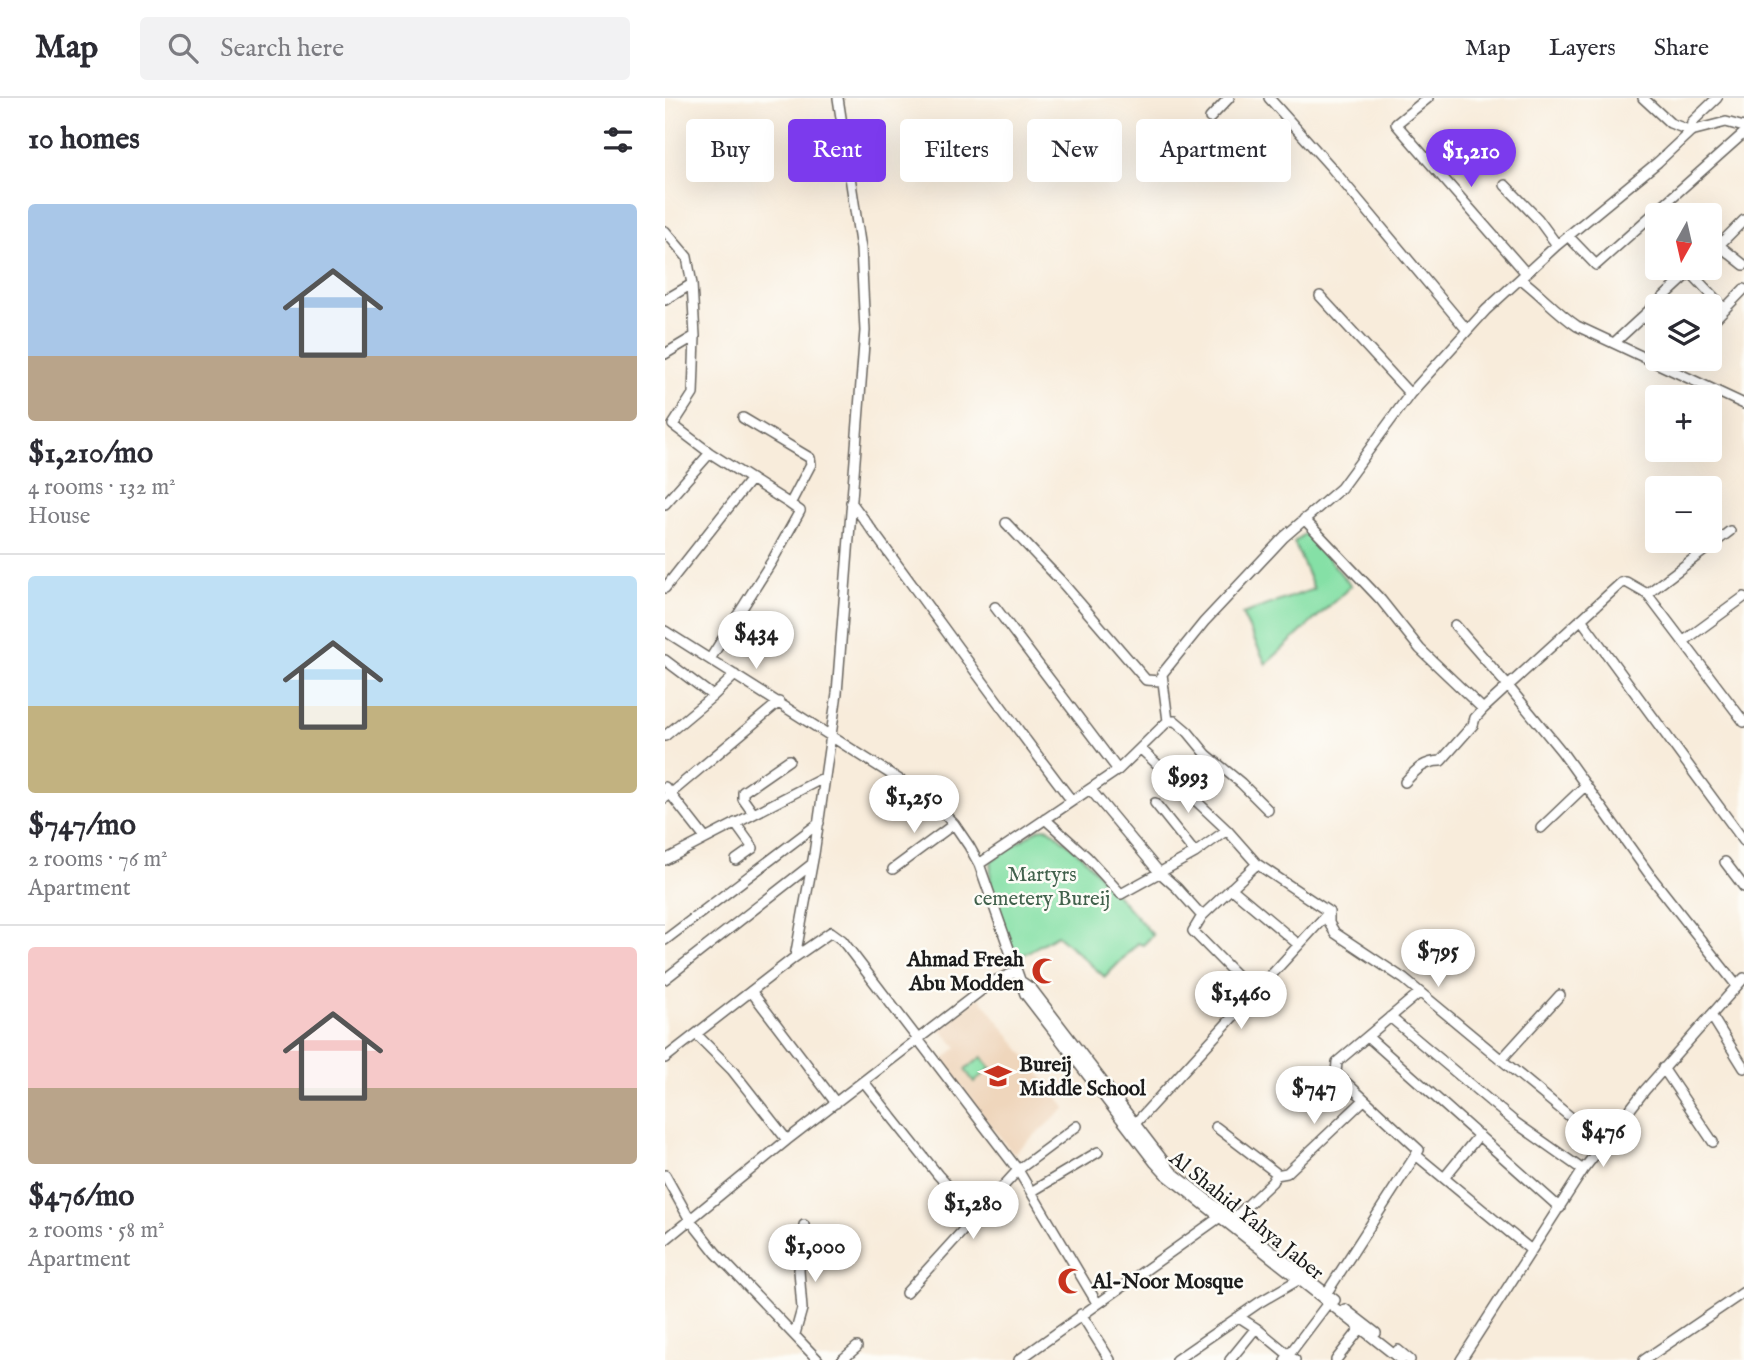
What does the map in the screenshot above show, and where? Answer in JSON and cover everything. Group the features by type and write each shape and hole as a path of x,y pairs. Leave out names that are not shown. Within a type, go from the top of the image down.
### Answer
{"street":[{"path":"795,957 819,823 837,693 865,331 861,250 838,98"},
{"path":"1210,118 1229,98"},
{"path":"1269,98 1330,166 1467,330"},
{"path":"1428,98 1396,124 1556,312 1645,358"},
{"path":"1643,98 1670,123 1691,131"},
{"path":"1691,131 1692,122 1717,98"},
{"path":"1168,721 1162,674 1204,622 1284,537 1321,508 1341,488 1410,394 1467,330 1557,245 1658,162 1691,131 1726,122 1744,127"},
{"path":"1568,236 1596,265 1744,133"},
{"path":"1505,185 1538,219 1557,245"},
{"path":"1722,244 1744,220"},
{"path":"665,231 687,257 692,284 695,336 693,394 669,427 800,511 711,659"},
{"path":"1722,248 1744,265"},
{"path":"1614,343 1683,280"},
{"path":"1701,280 1725,309"},
{"path":"665,300 692,284"},
{"path":"1722,312 1744,289"},
{"path":"1320,296 1410,394"},
{"path":"665,354 695,336"},
{"path":"1672,371 1744,404"},
{"path":"743,418 810,458 810,464 790,504"},
{"path":"665,504 711,453"},
{"path":"665,588 751,479"},
{"path":"851,502 1072,801"},
{"path":"1304,519 1381,600 1420,649 1483,709"},
{"path":"1006,523 1060,580 1146,680 1161,681"},
{"path":"1647,594 1730,531"},
{"path":"1405,782 1429,761 1441,761 1473,725 1483,709 1621,583 1626,582 1647,594 1744,722"},
{"path":"1684,641 1744,597"},
{"path":"995,607 1118,770"},
{"path":"1581,619 1744,841"},
{"path":"1455,625 1509,686 1586,785 1652,878 1737,986"},
{"name":"Al Shahid Yahya Jaber","path":"665,631 933,803 954,824 979,864 1024,993 1132,1126 1172,1172 1401,1360"},
{"path":"665,660 713,696"},
{"path":"665,736 735,675"},
{"path":"705,838 667,793 779,702"},
{"path":"979,864 1118,770 1168,721 1175,721 1188,732 1207,755 1268,810"},
{"path":"1141,750 1227,830 1257,864 1329,912"},
{"path":"753,813 743,799 743,792 789,760"},
{"path":"665,860 825,777"},
{"path":"1541,828 1586,785"},
{"path":"1090,789 1159,872 1202,916"},
{"path":"1155,803 1195,853"},
{"path":"1045,819 1087,857 1121,894 1195,853 1227,830"},
{"path":"735,823 753,848 736,860"},
{"path":"665,940 819,823"},
{"path":"893,869 954,824"},
{"path":"1725,862 1744,887"},
{"path":"665,979 812,864"},
{"path":"1255,994 1193,931 1202,916 1257,864"},
{"path":"1231,888 1299,945"},
{"path":"1132,1126 1329,912"},
{"path":"1329,912 1329,923 1335,933 1403,979 1603,1144"},
{"path":"665,1058 831,932 842,940 1018,1170 1097,1303"},
{"path":"665,1240 787,1140 992,982 1018,976"},
{"path":"1461,1360 1583,1170 1663,1068 1744,978"},
{"path":"751,991 837,1102"},
{"path":"1239,1317 1290,1358 1419,1150 1336,1073 1337,1062 1419,993"},
{"path":"1502,1059 1560,995"},
{"path":"1711,1015 1744,1068"},
{"path":"1390,1017 1516,1123 1583,1170"},
{"path":"696,1034 732,1070 787,1140"},
{"path":"1368,1037 1560,1208"},
{"path":"1663,1068 1713,1142"},
{"path":"864,1082 938,1175 960,1199 979,1212"},
{"path":"1231,1221 1276,1175 1287,1173 1364,1100"},
{"path":"906,1293 1018,1170 1077,1126"},
{"name":"Al Shahid Yahya Jaber","path":"1132,1126 1165,1174 1220,1217 1231,1221 1299,1280 1410,1360"},
{"path":"1216,1127 1276,1175"},
{"path":"1444,1178 1479,1135"},
{"path":"1031,1192 1098,1152"},
{"path":"1416,1155 1531,1250"},
{"path":"665,1175 691,1220 716,1252 818,1360"},
{"path":"1019,1360 1220,1217"},
{"path":"795,1335 802,1308 799,1270 804,1225"},
{"path":"1178,1359 1260,1302 1299,1280"},
{"path":"1644,1360 1744,1292"},
{"path":"1081,1314 1110,1360"},
{"path":"1230,1360 1256,1328"},
{"path":"1336,1360 1360,1329"},
{"path":"842,1360 856,1347"}],"shaded area":[{"name":"Bureij Middle School","path":"979,996 1066,1108 1013,1154 942,1061 957,1047 939,1028"}],"green space":[{"path":"1307,532 1351,586 1266,664 1242,614 1314,589 1294,542"},
{"name":"Martyrs cemetery Bureij","path":"1039,829 1050,829 1082,856 1153,935 1143,945 1138,943 1105,977 1057,935 1016,959 1001,923 991,885 992,860"},
{"path":"982,1057 991,1068 974,1082 965,1070"}],"place":[{"name":"Ahmad Freah Abu Modden","path":"1045,971"},
{"name":"Bureij Middle School","path":"998,1076"},
{"name":"Al-Noor Mosque","path":"1071,1281"}]}
